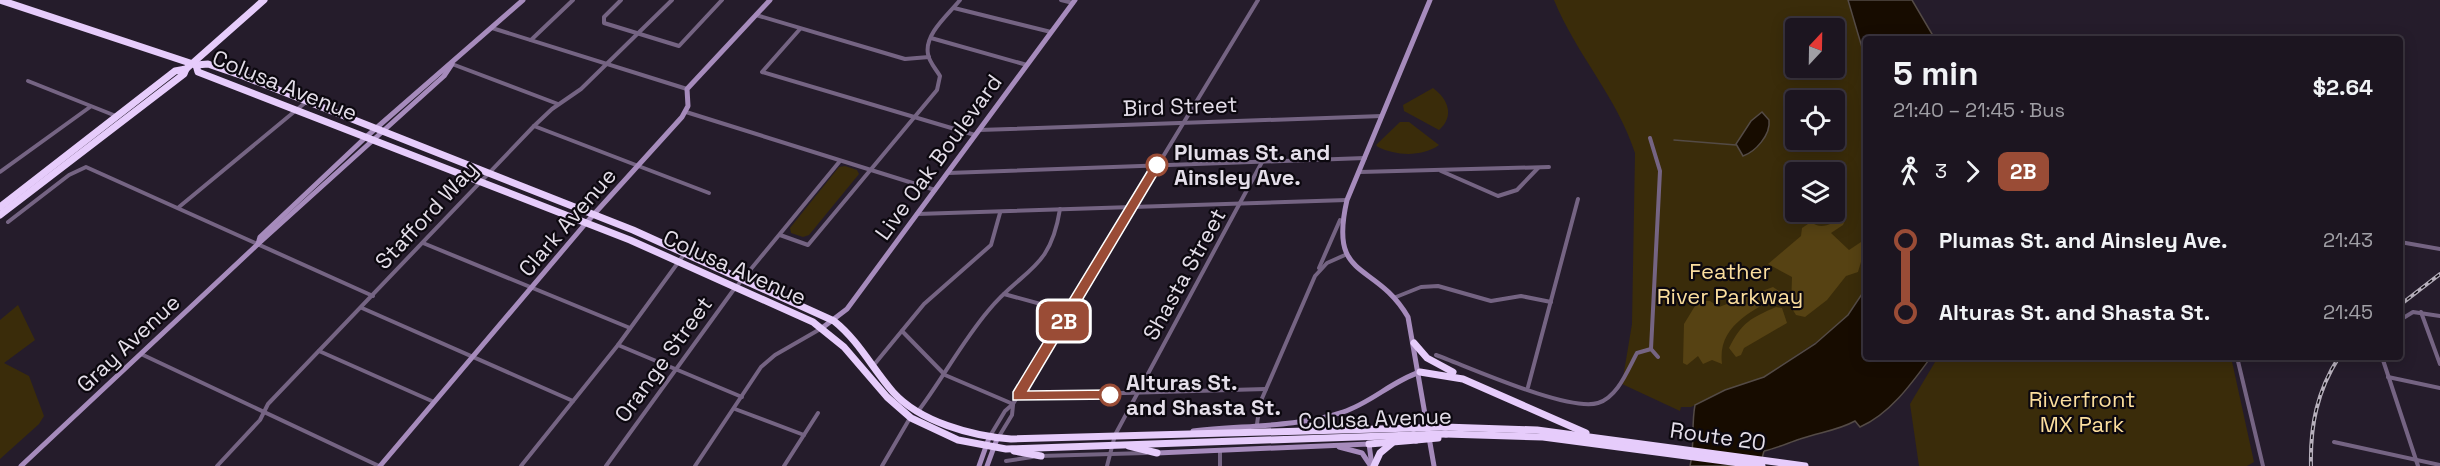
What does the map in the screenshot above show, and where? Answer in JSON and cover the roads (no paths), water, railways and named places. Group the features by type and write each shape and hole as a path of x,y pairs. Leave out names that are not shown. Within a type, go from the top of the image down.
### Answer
{"highway":[{"path":"1,0 191,66"},
{"path":"0,215 122,118 175,71 191,66 264,0"},
{"name":"Colusa Avenue","path":"191,66 208,64 376,128 594,214 743,278 834,321 846,331 896,395 919,410 972,434 993,438 1185,432 1414,434"},
{"name":"Colusa Avenue","path":"191,66 198,72 679,261 822,328 860,366 894,405 911,417 988,448 1109,449 1127,445 1414,434"},
{"path":"0,207 122,118"},
{"path":"1414,343 1427,358 1461,377 1555,422 1614,440"},
{"path":"860,366 873,366"},
{"path":"1420,372 1461,377"},
{"name":"Colusa Avenue","path":"1446,433 1518,429 1614,440 1626,445"},
{"path":"1372,466 1380,453 1394,442 1414,434 1446,433"},
{"name":"Colusa Avenue","path":"1446,433 1626,445"},
{"path":"1369,444 1394,442"},
{"path":"1127,445 1157,453"},
{"name":"Route 20","path":"1626,445 1762,466"},
{"name":"Route 20","path":"1626,445 1805,466"},
{"path":"1006,449 1041,456"}],"main road":[{"name":"Gray Avenue","path":"258,244 260,237 366,137 523,0"},
{"path":"686,112 687,89 770,0"},
{"path":"1430,0 1347,200 1341,220 1340,241 1345,255 1362,274 1396,297 1409,320 1429,418 1434,466"},
{"name":"Live Oak Boulevard","path":"822,328 847,309 1074,2"},
{"name":"Gray Avenue","path":"21,466 258,244 444,76 452,64"},
{"name":"Clark Avenue","path":"380,466 586,223 686,112"},
{"path":"1185,432 1344,412 1358,406 1394,381 1420,372"},
{"path":"979,466 993,438"},
{"path":"1369,444 1372,466"},
{"name":"Colusa Avenue","path":"1157,453 1369,444"},
{"path":"1332,446 1362,453 1372,466"},
{"path":"987,466 988,448"}],"street":[{"path":"530,40 573,0"},
{"path":"621,0 604,16 604,23 678,46 722,0"},
{"name":"Stafford Way","path":"217,466 264,413 268,404 373,297 487,173 534,126 607,65 672,0"},
{"path":"780,235 808,245 915,117 940,82 938,69 928,57 931,38 960,0"},
{"path":"1060,0 1074,2"},
{"path":"993,438 1005,411 1013,404 1070,312 1258,0"},
{"path":"954,8 1051,33"},
{"path":"756,15 905,59 928,57"},
{"path":"492,28 687,89"},
{"name":"Bird Street","path":"800,29 762,72 977,133 1383,116"},
{"path":"931,38 1026,65"},
{"path":"452,64 559,104"},
{"path":"28,81 122,118"},
{"path":"179,207 307,102"},
{"path":"0,172 90,107"},
{"path":"686,112 935,190"},
{"path":"534,126 639,164 709,193"},
{"path":"1650,138 1660,171 1651,349 1658,357"},
{"path":"948,173 1365,158"},
{"name":"Orange Street","path":"606,466 678,370 736,287 840,161"},
{"name":"Shasta Street","path":"1107,466 1109,449 1115,435 1262,162"},
{"path":"8,222 69,175 86,167 179,207 373,297"},
{"path":"1439,170 1498,196 1517,190 1538,167"},
{"path":"1360,172 1549,167"},
{"path":"917,214 1347,200"},
{"path":"1528,387 1578,200"},
{"path":"919,410 987,312 1003,294 1032,274 1046,258 1054,242 1060,209"},
{"path":"873,366 879,362 924,304 991,245 1000,213"},
{"path":"1257,424 1258,409 1266,389 1341,220"},
{"path":"423,243 630,328"},
{"path":"2403,243 2440,249"},
{"path":"521,466 618,345 686,252"},
{"path":"1315,276 1327,263 1345,255"},
{"path":"1396,297 1421,287 1438,286 1491,301 1521,296 1551,302"},
{"path":"1003,294 1070,312"},
{"path":"362,308 573,400"},
{"path":"2403,318 2410,312 2440,316"},
{"path":"2421,312 2440,364"},
{"path":"695,466 767,361 822,328"},
{"path":"902,331 945,375 1013,404"},
{"path":"618,345 742,397"},
{"path":"1436,355 1560,400 1583,405 1600,402 1616,388 1637,353 1651,349"},
{"path":"319,351 434,402"},
{"path":"140,354 206,382 264,413 380,466"},
{"path":"2238,360 2244,398 2261,449 2263,466"},
{"path":"2383,360 2417,463"},
{"path":"2388,377 2440,388"},
{"path":"1018,396 1266,389"},
{"path":"993,438 1012,415 1013,404"},
{"path":"735,409 804,435"},
{"path":"784,466 818,413"},
{"path":"882,466 911,417"},
{"path":"2334,442 2417,463 2440,465"},
{"name":"Colusa Avenue","path":"1006,461 1109,449 1157,453"},
{"path":"1220,451 1220,466"}],"waterway":[{"path":"1674,140 1736,145"}],"railway":[{"path":"2403,303 2440,274"},
{"path":"2311,466 2316,409 2325,383 2337,360"}],"place":[{"name":"Plumas St. and Ainsley Ave.","path":"1157,165"},
{"name":"Alturas St. and Shasta St.","path":"1110,395"}],"park label":[{"name":"Feather River Parkway","path":"1730,284"},
{"name":"Riverfront MX Park","path":"2082,412"}]}
